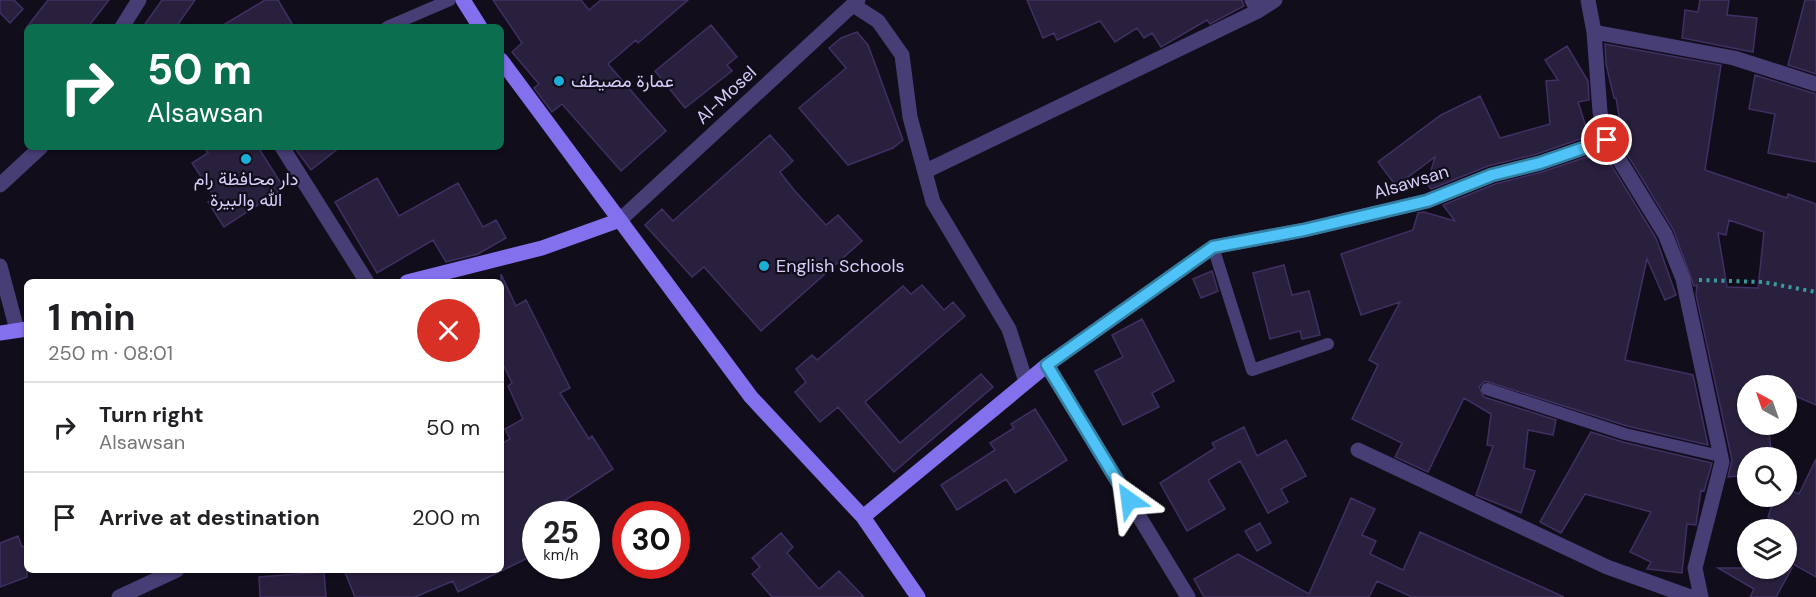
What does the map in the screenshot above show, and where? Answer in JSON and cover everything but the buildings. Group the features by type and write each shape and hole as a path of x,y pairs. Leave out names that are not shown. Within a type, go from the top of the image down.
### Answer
{"street":[{"path":"124,24 139,0"},
{"path":"463,0 478,24"},
{"path":"926,171 1255,6 1275,0"},
{"path":"1588,0 1594,33 1600,112 1607,140 1665,234 1683,279 1722,462 1695,568 1701,597"},
{"path":"856,2 878,21 902,55 910,117 933,202 1009,329 1026,382"},
{"name":"Al-Mosel","path":"620,220 856,2"},
{"path":"1594,33 1734,58 1816,84"},
{"path":"504,64 751,397 863,517 918,597"},
{"name":"Alsawsan","path":"1047,365 1213,247 1304,230 1427,201 1492,175 1540,163 1607,140"},
{"path":"0,185 37,150"},
{"path":"284,150 365,279"},
{"path":"419,279 542,248 620,220"},
{"path":"0,266 22,330 0,333"},
{"path":"863,517 1047,365 1188,597"},
{"path":"1358,450 1607,567 1691,597"},
{"path":"119,597 171,573"}],"lane":[{"path":"394,24 450,0"},
{"path":"1213,247 1252,370 1328,344"},
{"path":"1487,389 1625,434 1720,456"}],"path":[{"path":"1683,279 1763,282 1816,292"}],"place":[{"name":"عمارة مصيطف","path":"559,81"},
{"name":"دار محافظة رام الله والبيرة","path":"246,159"},
{"name":"English Schools","path":"764,266"}],"route":[{"path":"1129,500 1047,365 1213,247 1304,230 1427,201 1492,175 1540,163 1607,140"}]}
